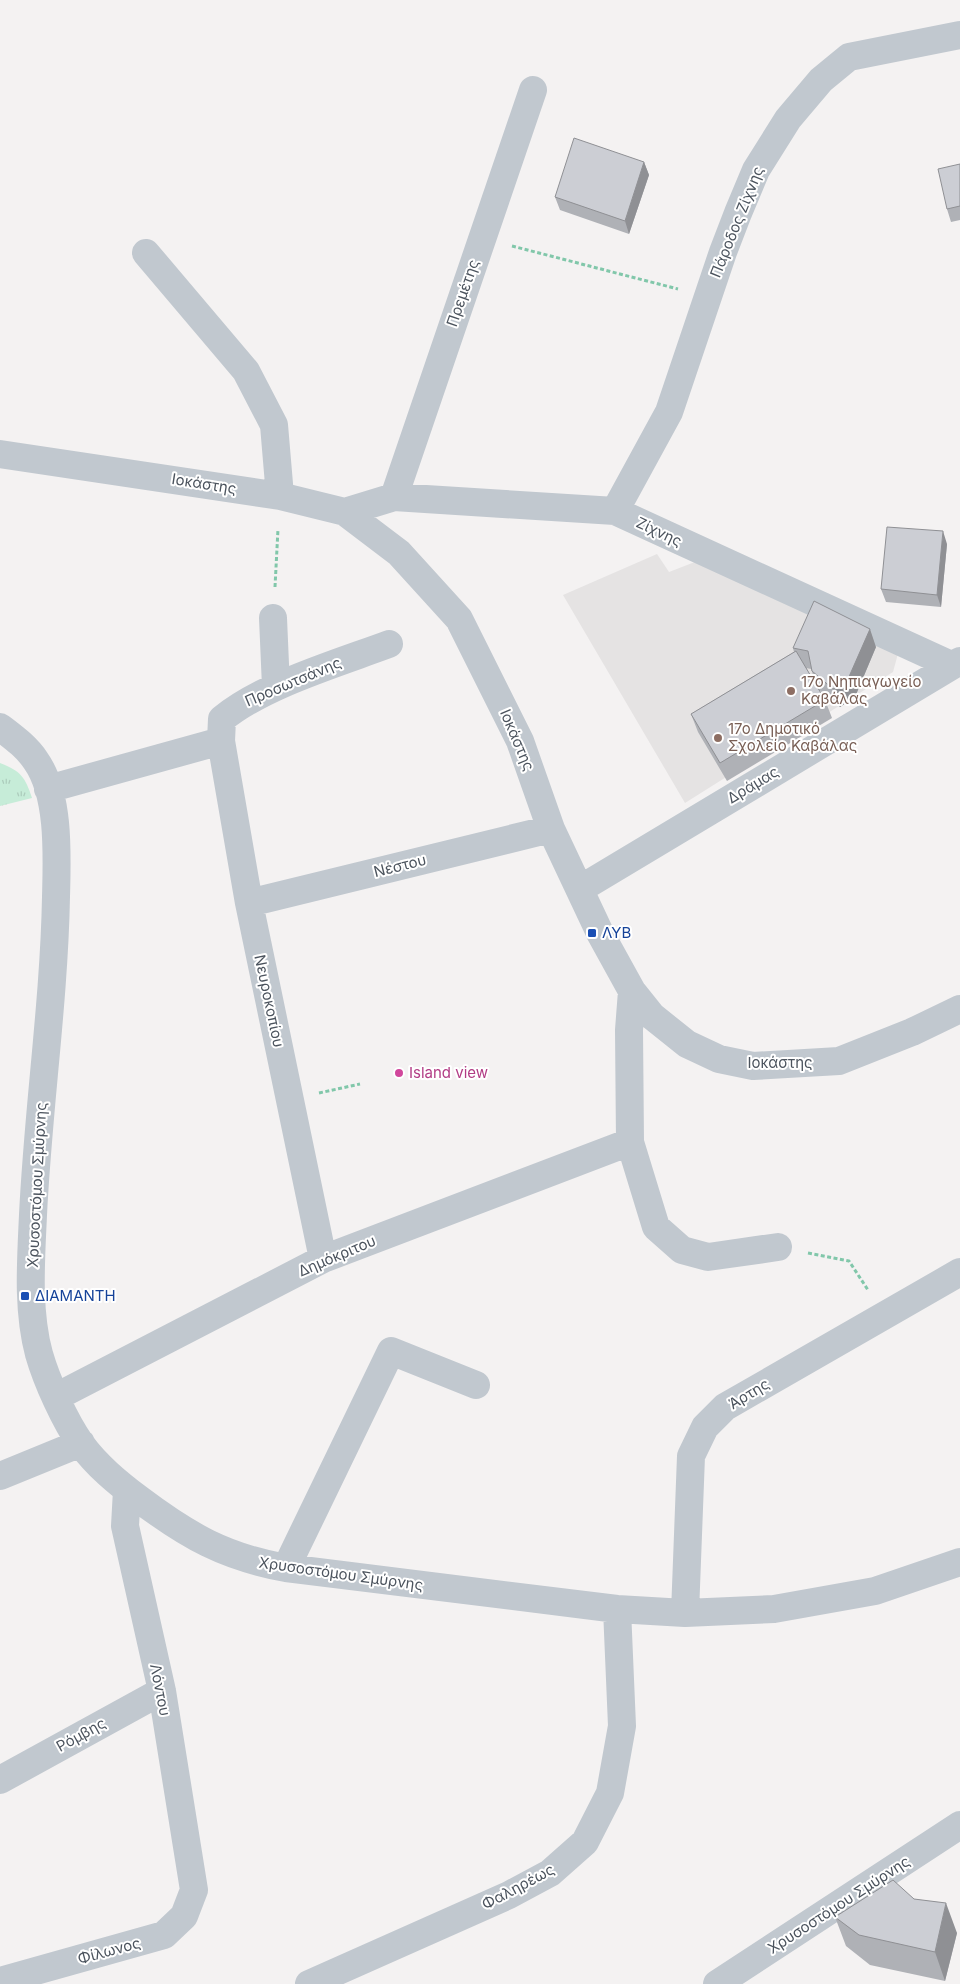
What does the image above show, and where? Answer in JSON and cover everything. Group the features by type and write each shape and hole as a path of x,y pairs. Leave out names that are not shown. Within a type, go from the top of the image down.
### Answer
{"street":[{"name":"Πάροδος Ζίχνης","path":"614,511 669,412 707,297 756,170 788,119 821,80 849,57 960,36"},
{"name":"Πρεμέτης","path":"394,497 533,90"},
{"path":"146,253 246,371 274,425 280,496"},
{"name":"Ιοκάστης","path":"0,454 280,496 345,512 400,553 459,619 520,741 551,829 600,934 632,990 652,1016 687,1044 719,1059 752,1066 839,1061 912,1032 960,1010"},
{"name":"Ζίχνης","path":"345,512 394,497 614,511 955,663"},
{"path":"273,618 276,687"},
{"name":"Προσωτσάνης","path":"221,741 222,719 240,704 276,687 389,644"},
{"name":"Δράμας","path":"580,889 955,663"},
{"name":"Χρυσοστόμου Σμύρνης","path":"0,727 21,743 37,762 48,789 57,846 55,940 35,1177 32,1244 32,1312 40,1354 56,1396 81,1444 102,1469 167,1521 217,1550 250,1562 617,1609 685,1613 774,1609 875,1590 960,1562"},
{"path":"48,789 221,741"},
{"name":"Νευροκοπίου","path":"221,741 248,903 323,1259"},
{"name":"Νέστου","path":"248,903 551,829"},
{"path":"632,990 629,1030 630,1142 656,1227 682,1250 708,1257 778,1247"},
{"name":"Δημόκριτου","path":"56,1396 323,1259 630,1142"},
{"name":"Άρτης","path":"685,1613 691,1456 706,1427 726,1407 960,1272"},
{"path":"286,1568 391,1351 476,1385"},
{"path":"0,1476 81,1444"},
{"name":"Λόντου","path":"127,1490 125,1526 162,1691 194,1890"},
{"name":"Φαληρέως","path":"309,1984 509,1895 550,1873 585,1842 610,1793 622,1726 617,1609"},
{"name":"Ρόμβης","path":"0,1780 162,1691"},
{"name":"Χρυσοστόμου Σμύρνης","path":"717,1984 960,1825"},
{"name":"Φίλωνος","path":"0,1981 164,1936 184,1916 194,1890"}],"path":[{"path":"482,238 707,297"},
{"path":"273,618 280,496"},
{"path":"290,1099 360,1084"},
{"path":"778,1247 849,1261"}],"shaded area":[{"name":"17ο Δημοτικό Σχολείο Καβάλας","path":"657,554 669,572 700,560 899,650 893,672 685,803 563,595"}],"green space":[{"path":"0,763 18,772 27,785 32,798 0,806"}],"building":[{"path":"574,138 644,162 625,221 555,197"},
{"path":"960,164 960,206 947,209 938,169"},
{"path":"887,527 943,531 937,595 881,589"},
{"path":"814,601 870,629 848,679 833,689 812,671 808,651 793,648"},
{"path":"796,651 825,700 720,763 691,714"},
{"path":"893,1880 914,1899 946,1903 935,1952 859,1935 835,1917"}],"place":[{"name":"17ο Νηπιαγωγείο Καβάλας","path":"791,691"},
{"name":"17ο Δημοτικό Σχολείο Καβάλας","path":"718,738"},
{"name":"ΛΥΒ","path":"592,933"},
{"name":"Island view","path":"399,1073"},
{"name":"ΔΙΑΜΑΝΤΗ","path":"25,1296"}]}
